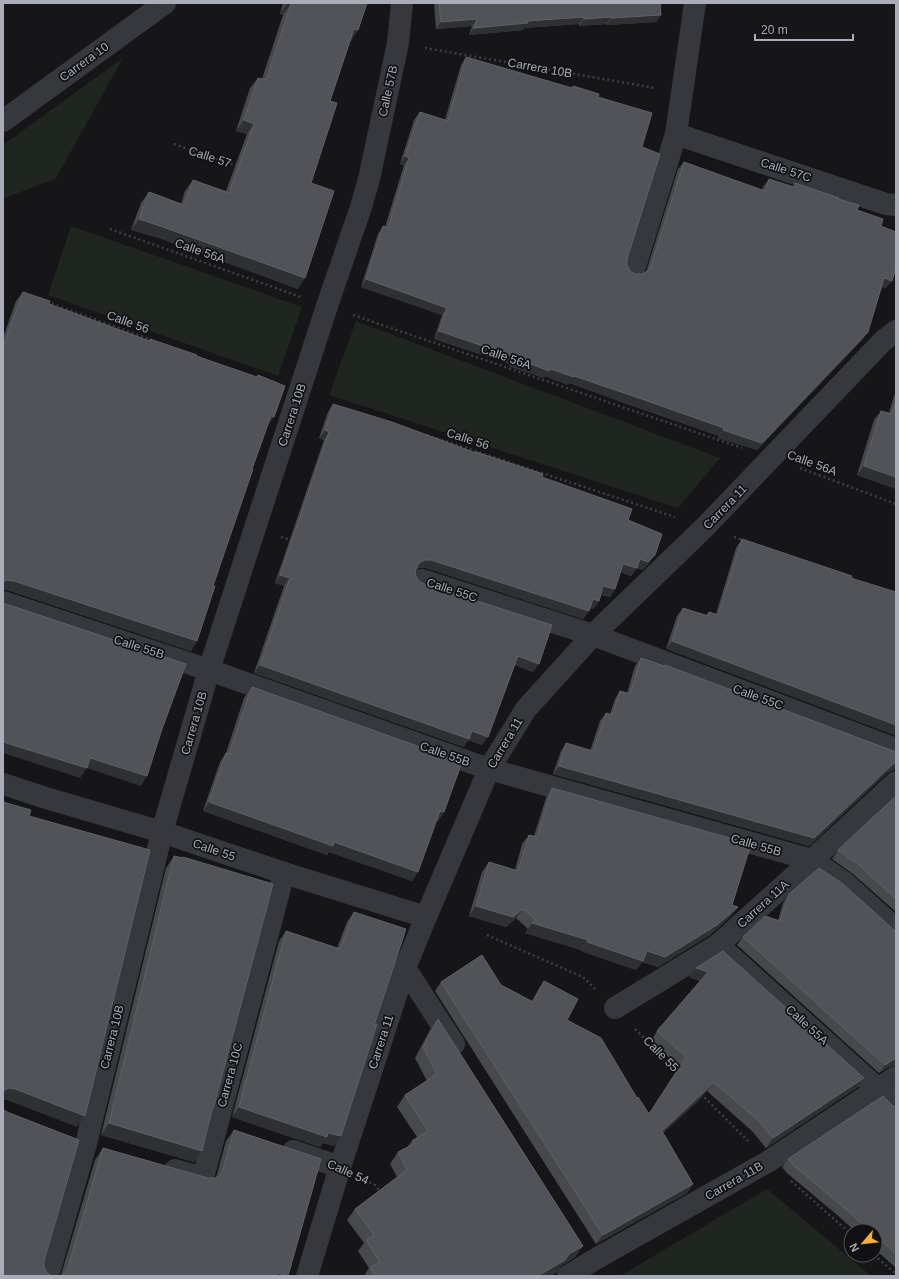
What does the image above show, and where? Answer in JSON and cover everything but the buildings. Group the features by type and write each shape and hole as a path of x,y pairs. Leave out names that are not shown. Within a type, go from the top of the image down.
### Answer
{"street":[{"name":"Carrera 10","path":"3,121 165,3"},
{"name":"Calle 57B","path":"369,179 398,43 402,3"},
{"path":"634,270 676,134 695,3"},
{"name":"Calle 57C","path":"676,134 886,204 896,205"},
{"name":"Carrera 10B","path":"48,1276 86,1144 162,832 209,670 369,179"},
{"name":"Carrera 11","path":"307,1276 340,1167 406,968 488,769 526,708 593,636 705,527 892,339"},
{"name":"Calle 55C","path":"422,580 593,636 896,748"},
{"name":"Calle 55B","path":"3,602 209,670 488,769 812,860 845,883 896,929"},
{"name":"Carrera 11A","path":"615,1008 718,945 896,782"},
{"name":"Calle 55","path":"3,784 162,832 284,873 426,917"},
{"name":"Carrera 10C","path":"159,1165 202,1178 284,873"},
{"name":"Calle 55A","path":"718,945 896,1105"},
{"path":"406,968 465,1062"},
{"name":"Carrera 11B","path":"568,1276 588,1255 769,1161 896,1078"},
{"path":"216,1125 238,1132"},
{"path":"66,1136 86,1144 108,1150"},
{"name":"Calle 54","path":"274,1145 340,1167"}],"path":[{"name":"Carrera 10B","path":"398,43 683,93"},
{"name":"Calle 57","path":"174,144 241,167"},
{"name":"Calle 56A","path":"110,229 327,306 772,458 896,504"},
{"name":"Calle 56","path":"43,301 156,342"},
{"path":"194,355 209,360"},
{"name":"Calle 56","path":"427,435 749,542"},
{"path":"255,529 293,540"},
{"name":"Calle 55","path":"487,935 583,977 681,1074"},
{"path":"697,1090 769,1161 843,1227"},
{"name":"Calle 54","path":"340,1167 375,1185 384,1198"},
{"path":"883,1263 896,1274"}],"shaded area":[{"path":"123,58 56,178 3,199 3,145"},
{"path":"71,226 302,307 278,376 48,295"},
{"path":"356,321 720,458 678,508 329,395"},
{"path":"767,1189 843,1253 843,1263 855,1263 871,1276 620,1276"}]}
